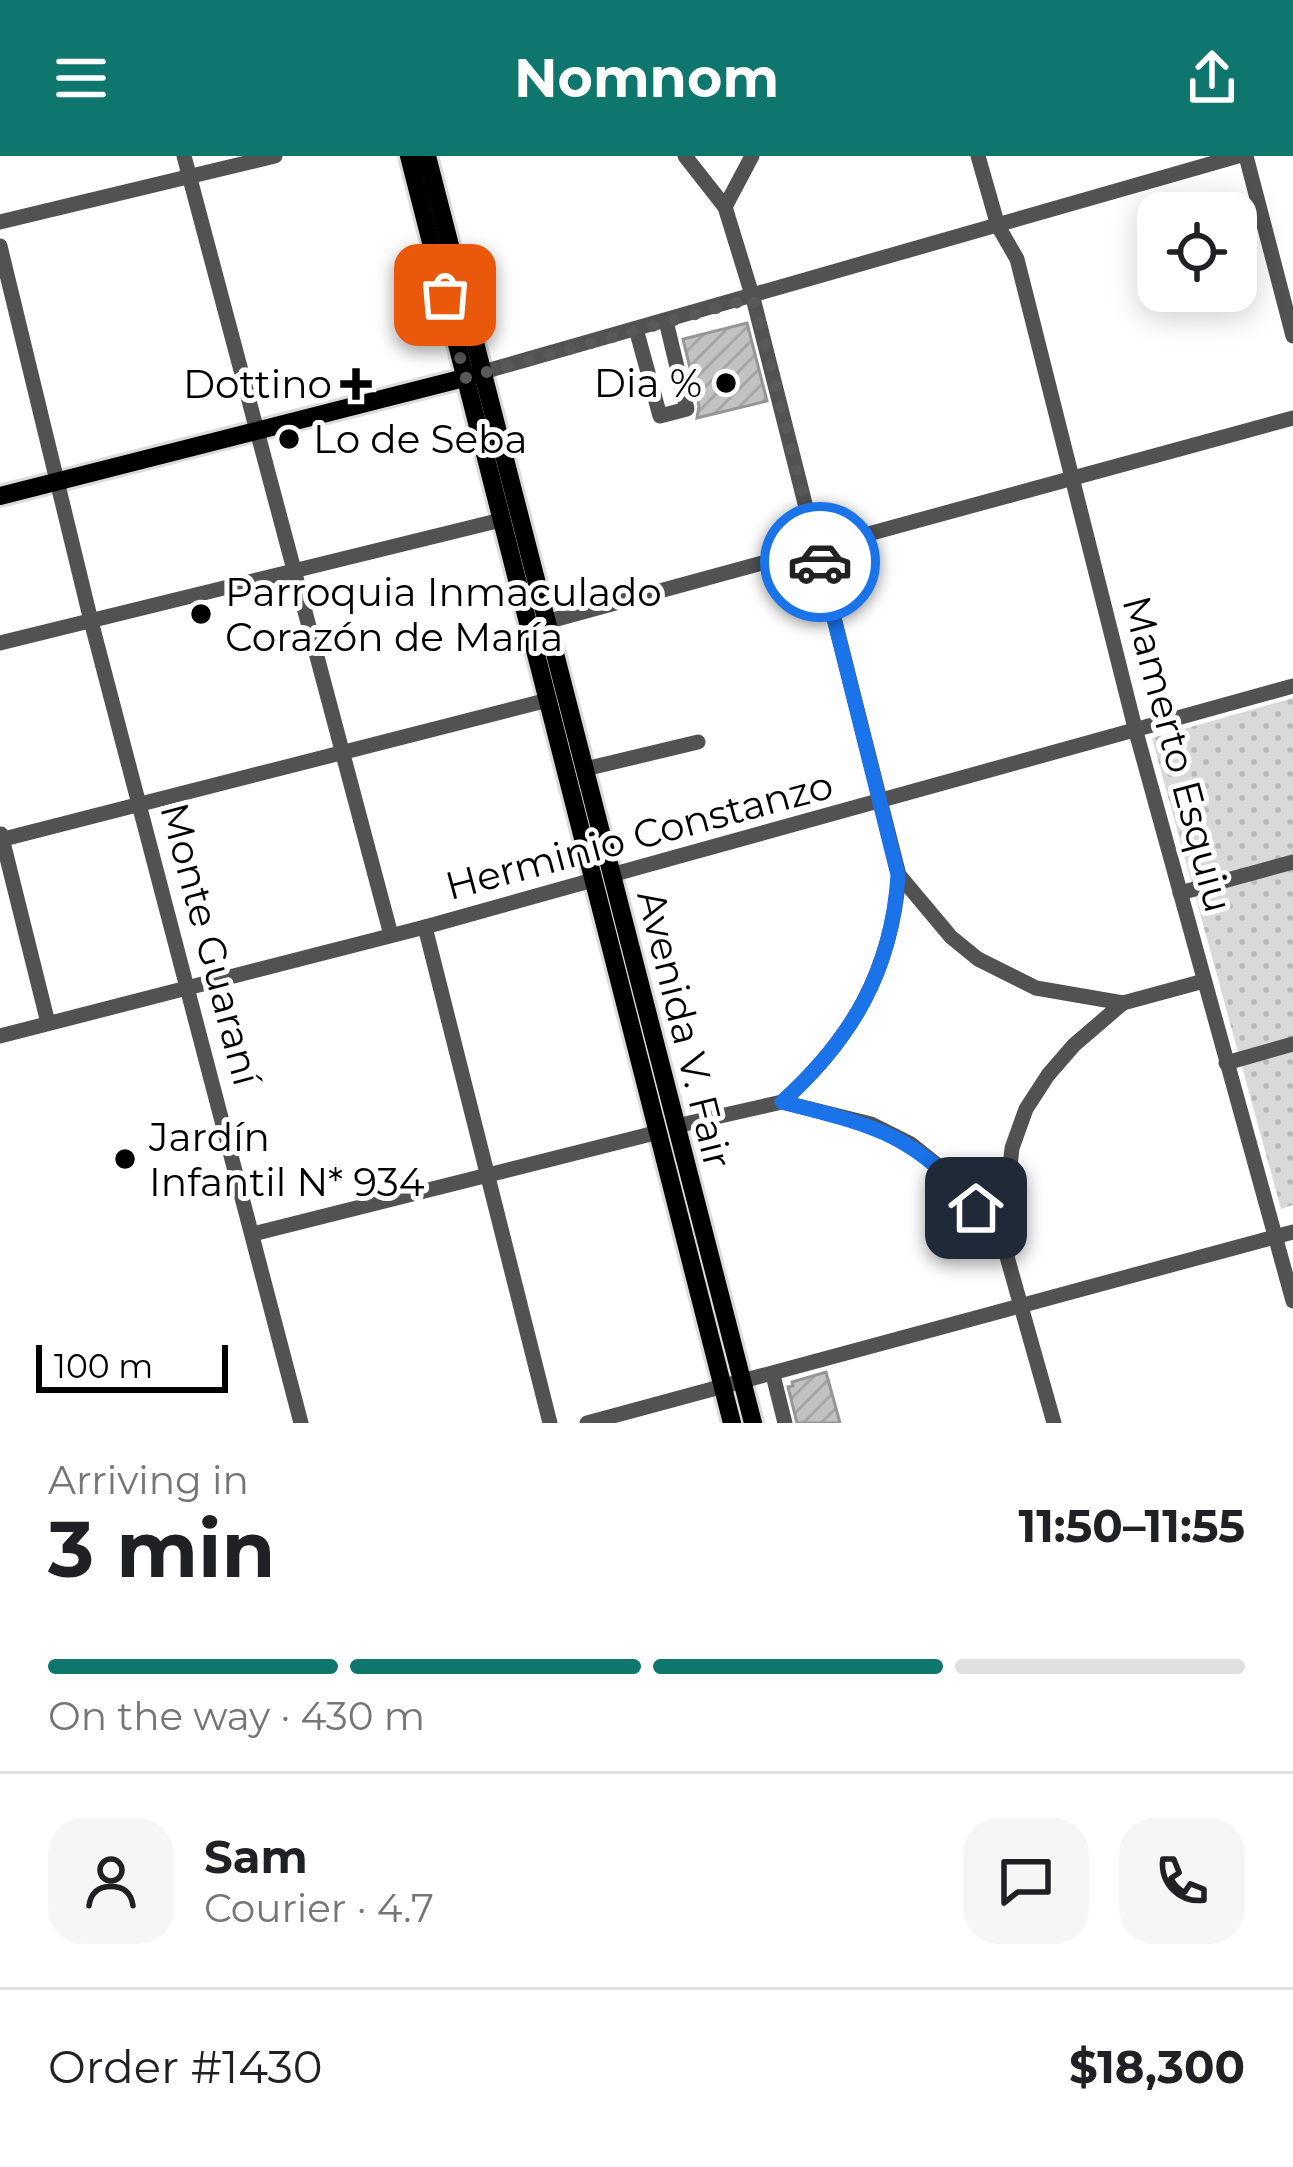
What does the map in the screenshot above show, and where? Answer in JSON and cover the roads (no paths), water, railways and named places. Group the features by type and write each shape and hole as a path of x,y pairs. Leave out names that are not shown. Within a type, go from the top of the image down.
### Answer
{"main road":[{"path":"410,156 474,375"},
{"path":"427,156 474,375"},
{"path":"0,496 474,375"},
{"name":"Avenida V. Fair","path":"474,375 501,520 548,700 602,877 732,1386 732,1423"},
{"name":"Avenida V. Fair","path":"474,375 585,769 602,877"},
{"name":"Avenida V. Fair","path":"732,1386 753,1423"}],"street":[{"path":"184,156 391,935"},
{"path":"0,222 275,156"},
{"path":"685,156 724,207 753,298 898,875 896,917 886,957 866,998 839,1042 782,1102"},
{"path":"724,207 752,156"},
{"name":"Mamerto Esquiu","path":"977,156 998,226 1017,259 1136,732 1293,1301"},
{"path":"474,375 1242,156 1293,336"},
{"name":"Monte Guaraní","path":"0,246 91,621 301,1423"},
{"path":"636,329 660,416 687,409 666,321"},
{"path":"546,622 1293,418"},
{"path":"0,643 501,520"},
{"name":"Herminio Constanzo","path":"0,1036 425,927 1293,686"},
{"path":"48,1023 1,837 548,700"},
{"path":"585,769 698,742"},
{"path":"1180,893 1293,862"},
{"path":"898,875 952,937 1004,976 1036,988 1123,1004"},
{"path":"425,927 550,1423"},
{"path":"1054,1423 1002,1239 1012,1148 1026,1109 1074,1045 1123,1004 1204,981"},
{"path":"1226,1063 1293,1044"},
{"path":"253,1234 782,1102 871,1124 911,1144 951,1176 1002,1239"},
{"path":"587,1423 1293,1232"},
{"path":"773,1375 785,1423"}],"place":[{"name":"Dia %","path":"726,383"},
{"name":"Dottino","path":"356,384"},
{"name":"Lo de Seba","path":"289,439"},
{"name":"Parroquia Inmaculado Corazón de María","path":"201,614"},
{"name":"Jardín Infantil N* 934","path":"125,1159"}]}
